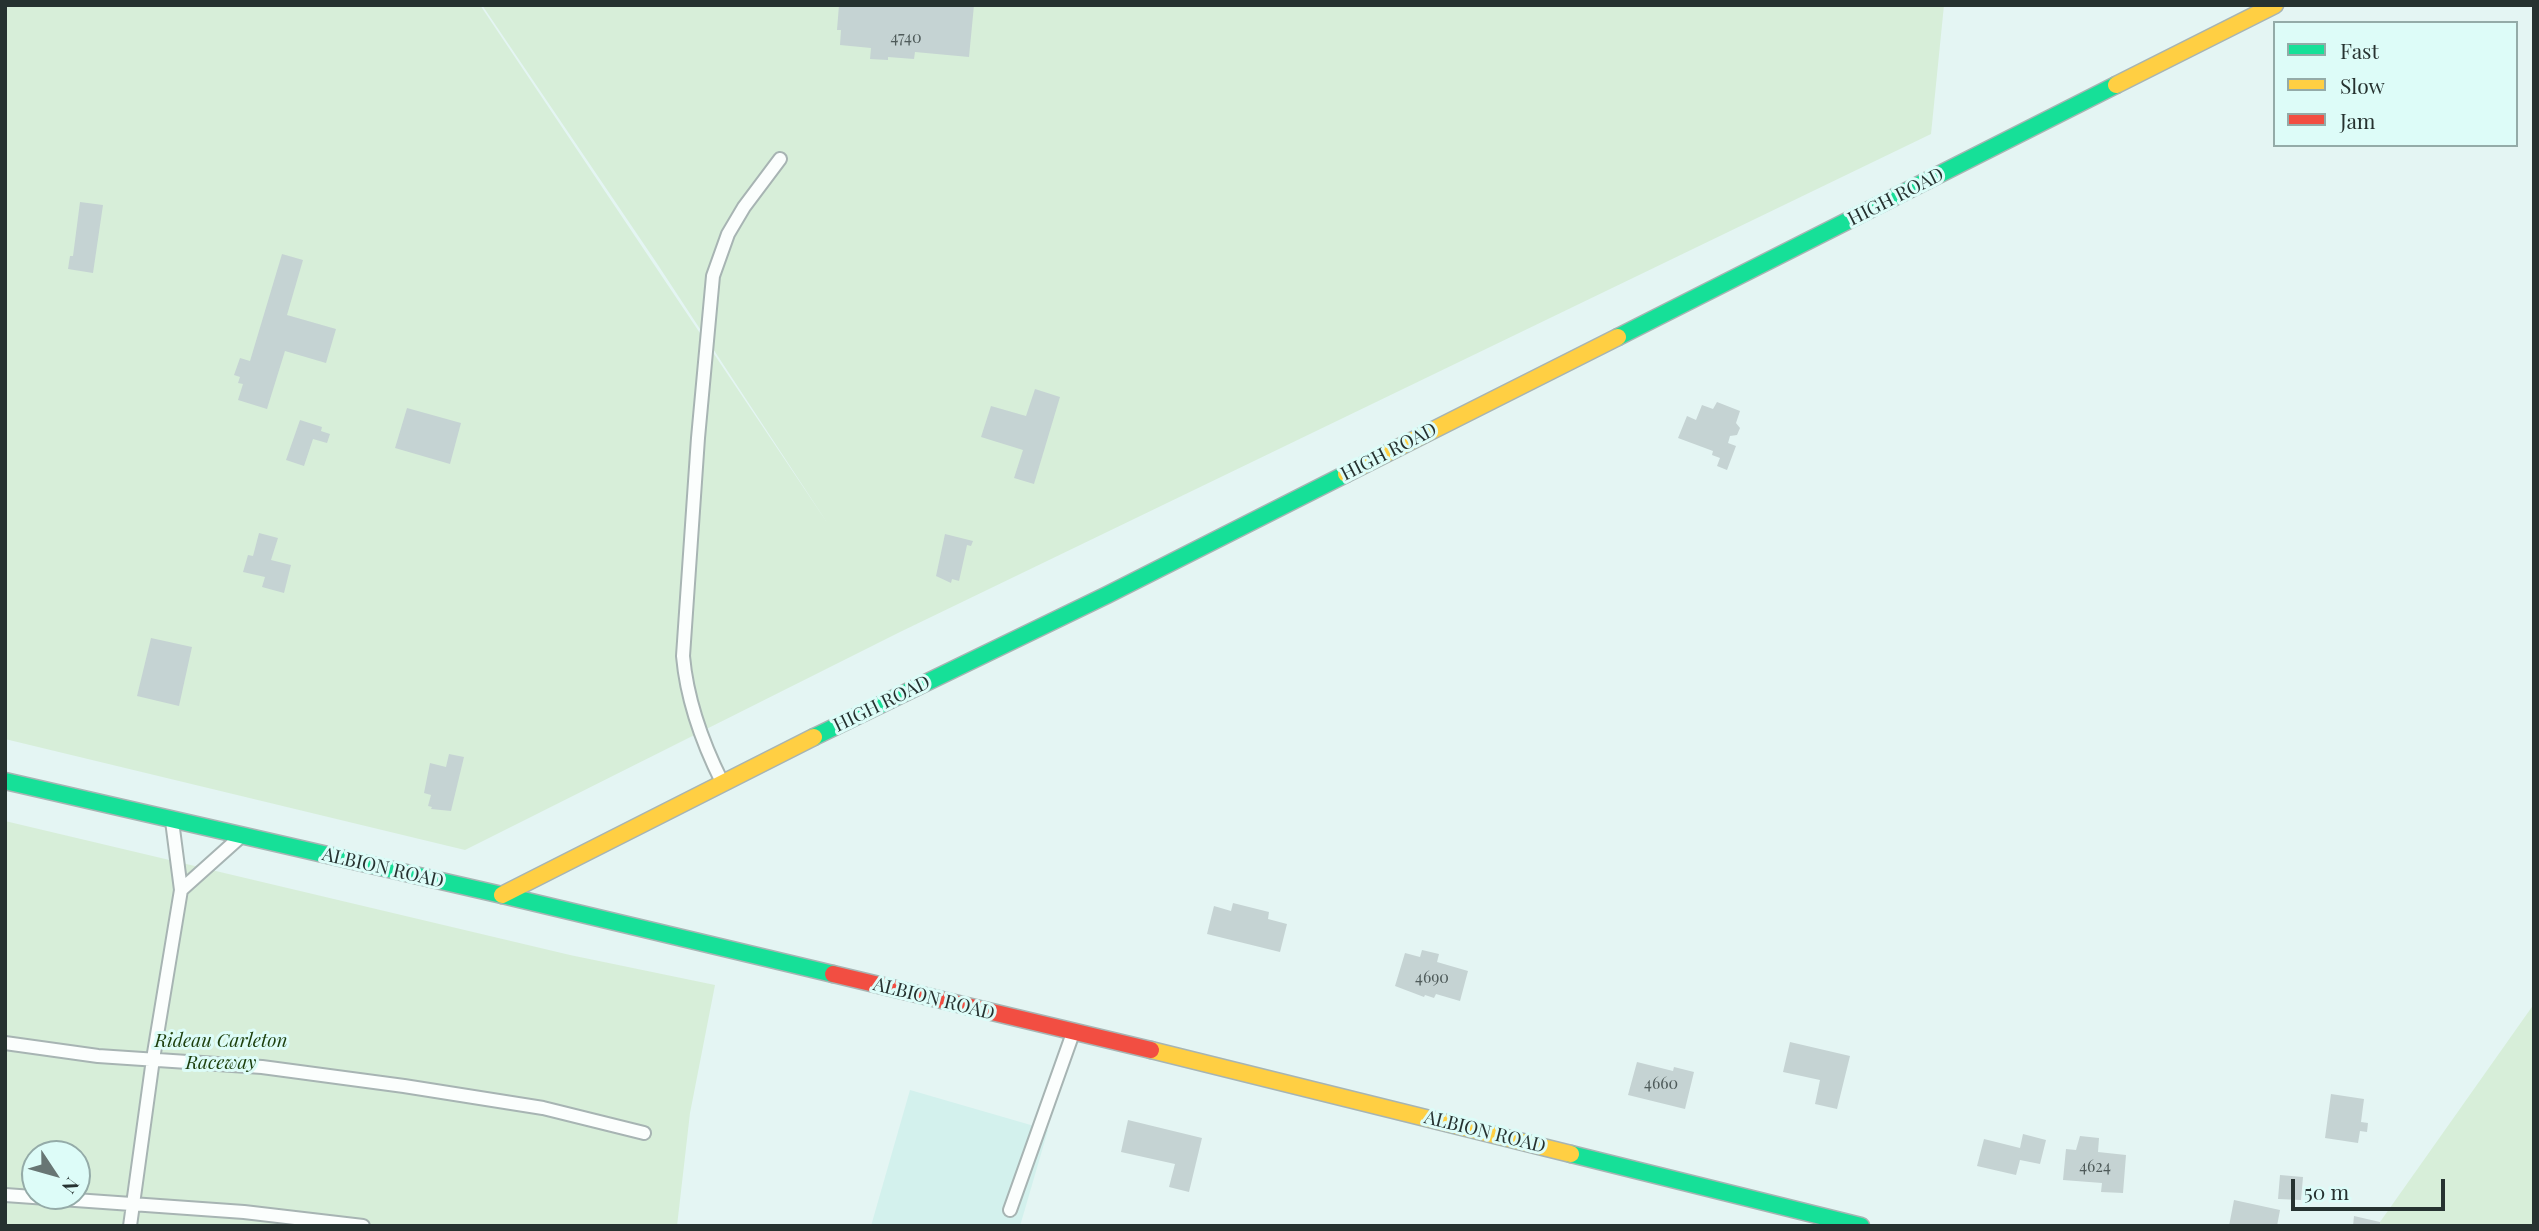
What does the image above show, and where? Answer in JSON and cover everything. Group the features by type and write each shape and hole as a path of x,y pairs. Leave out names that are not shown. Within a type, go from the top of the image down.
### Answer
{"street":[{"name":"HIGH ROAD","path":"502,895 722,782 1107,595 2275,5"},
{"name":"ALBION ROAD","path":"5,781 502,895 1283,1082 1861,1226"}],"lane":[{"path":"722,782 700,732 686,686 683,656 713,276 728,234 758,186 780,159"},
{"path":"130,1226 153,1059 181,890 172,820"},
{"path":"181,890 241,836"},
{"path":"1010,1210 1073,1033"},
{"path":"5,1043 85,1054 262,1067 404,1086 543,1108 644,1133"},
{"path":"5,1195 244,1212 363,1226"}],"shaded area":[{"path":"910,1090 1048,1130 1020,1226 871,1226"}],"green space":[{"path":"5,5 480,5 828,524 656,262 482,5 1944,5 1931,134 900,632 465,850 5,739"},
{"name":"Rideau Carleton Raceway","path":"5,821 570,955 715,985 690,1113 677,1226 5,1226"},
{"path":"2534,1004 2534,1226 2376,1226 2380,1222"}],"building":[{"path":"839,5 974,5 969,57 915,52 914,59 870,59 871,48 840,45 841,30 837,30"},
{"path":"80,202 103,205 93,273 68,269 70,256 73,256"},
{"path":"282,254 303,260 287,315 336,329 326,363 285,351 267,409 238,400 243,384 238,383 240,377 234,375 240,358 250,361"},
{"path":"1035,389 1060,397 1034,484 1014,478 1023,450 981,437 991,406 1026,416"},
{"path":"1717,402 1740,411 1736,423 1740,428 1737,435 1730,436 1728,443 1736,446 1727,470 1717,466 1720,458 1712,455 1713,451 1678,438 1687,416 1696,420 1702,405 1713,409"},
{"path":"407,408 461,423 450,464 395,448"},
{"path":"300,420 322,427 321,431 330,434 327,443 313,439 304,466 286,460"},
{"path":"259,533 278,538 271,560 291,565 284,593 262,587 265,577 243,572 248,555 253,556"},
{"path":"945,534 973,541 971,546 967,545 959,581 952,579 951,583 936,576"},
{"path":"151,638 192,647 179,706 137,696"},
{"path":"449,754 464,757 451,811 431,809 432,807 428,806 431,795 424,793 430,763 446,767"},
{"path":"1233,903 1269,912 1268,919 1287,924 1280,952 1207,934 1214,906 1231,911"},
{"path":"1422,950 1439,954 1437,962 1468,971 1460,1001 1436,994 1434,998 1424,997 1395,986 1405,953 1420,957"},
{"path":"1790,1042 1850,1056 1837,1109 1815,1104 1820,1080 1783,1072"},
{"path":"1637,1062 1673,1071 1674,1067 1694,1072 1685,1109 1628,1095"},
{"path":"2331,1094 2364,1099 2361,1122 2368,1123 2367,1132 2360,1131 2358,1143 2325,1138"},
{"path":"1128,1120 1202,1138 1189,1192 1169,1187 1175,1164 1121,1152"},
{"path":"2023,1134 2046,1140 2040,1164 2020,1160 2016,1175 1977,1166 1984,1139 2020,1148"},
{"path":"2080,1136 2099,1138 2098,1152 2126,1155 2123,1193 2101,1192 2102,1183 2063,1180 2066,1149 2076,1150"},
{"path":"2280,1175 2303,1177 2301,1200 2278,1199"},
{"path":"2234,1200 2280,1210 2277,1226 2229,1226"},
{"path":"2354,1216 2380,1222 2380,1226 2353,1226"}],"traffic: fast":[{"path":"1618,337 2116,85"},
{"path":"814,737 1107,595 1346,474"},
{"path":"5,781 833,974"},
{"path":"1571,1154 1861,1226"}],"traffic: slow":[{"path":"2116,85 2275,5"},
{"path":"1346,474 1618,337"},
{"path":"502,895 814,737"},
{"path":"1151,1050 1571,1154"}],"traffic: jam":[{"path":"833,974 1151,1050"}]}
